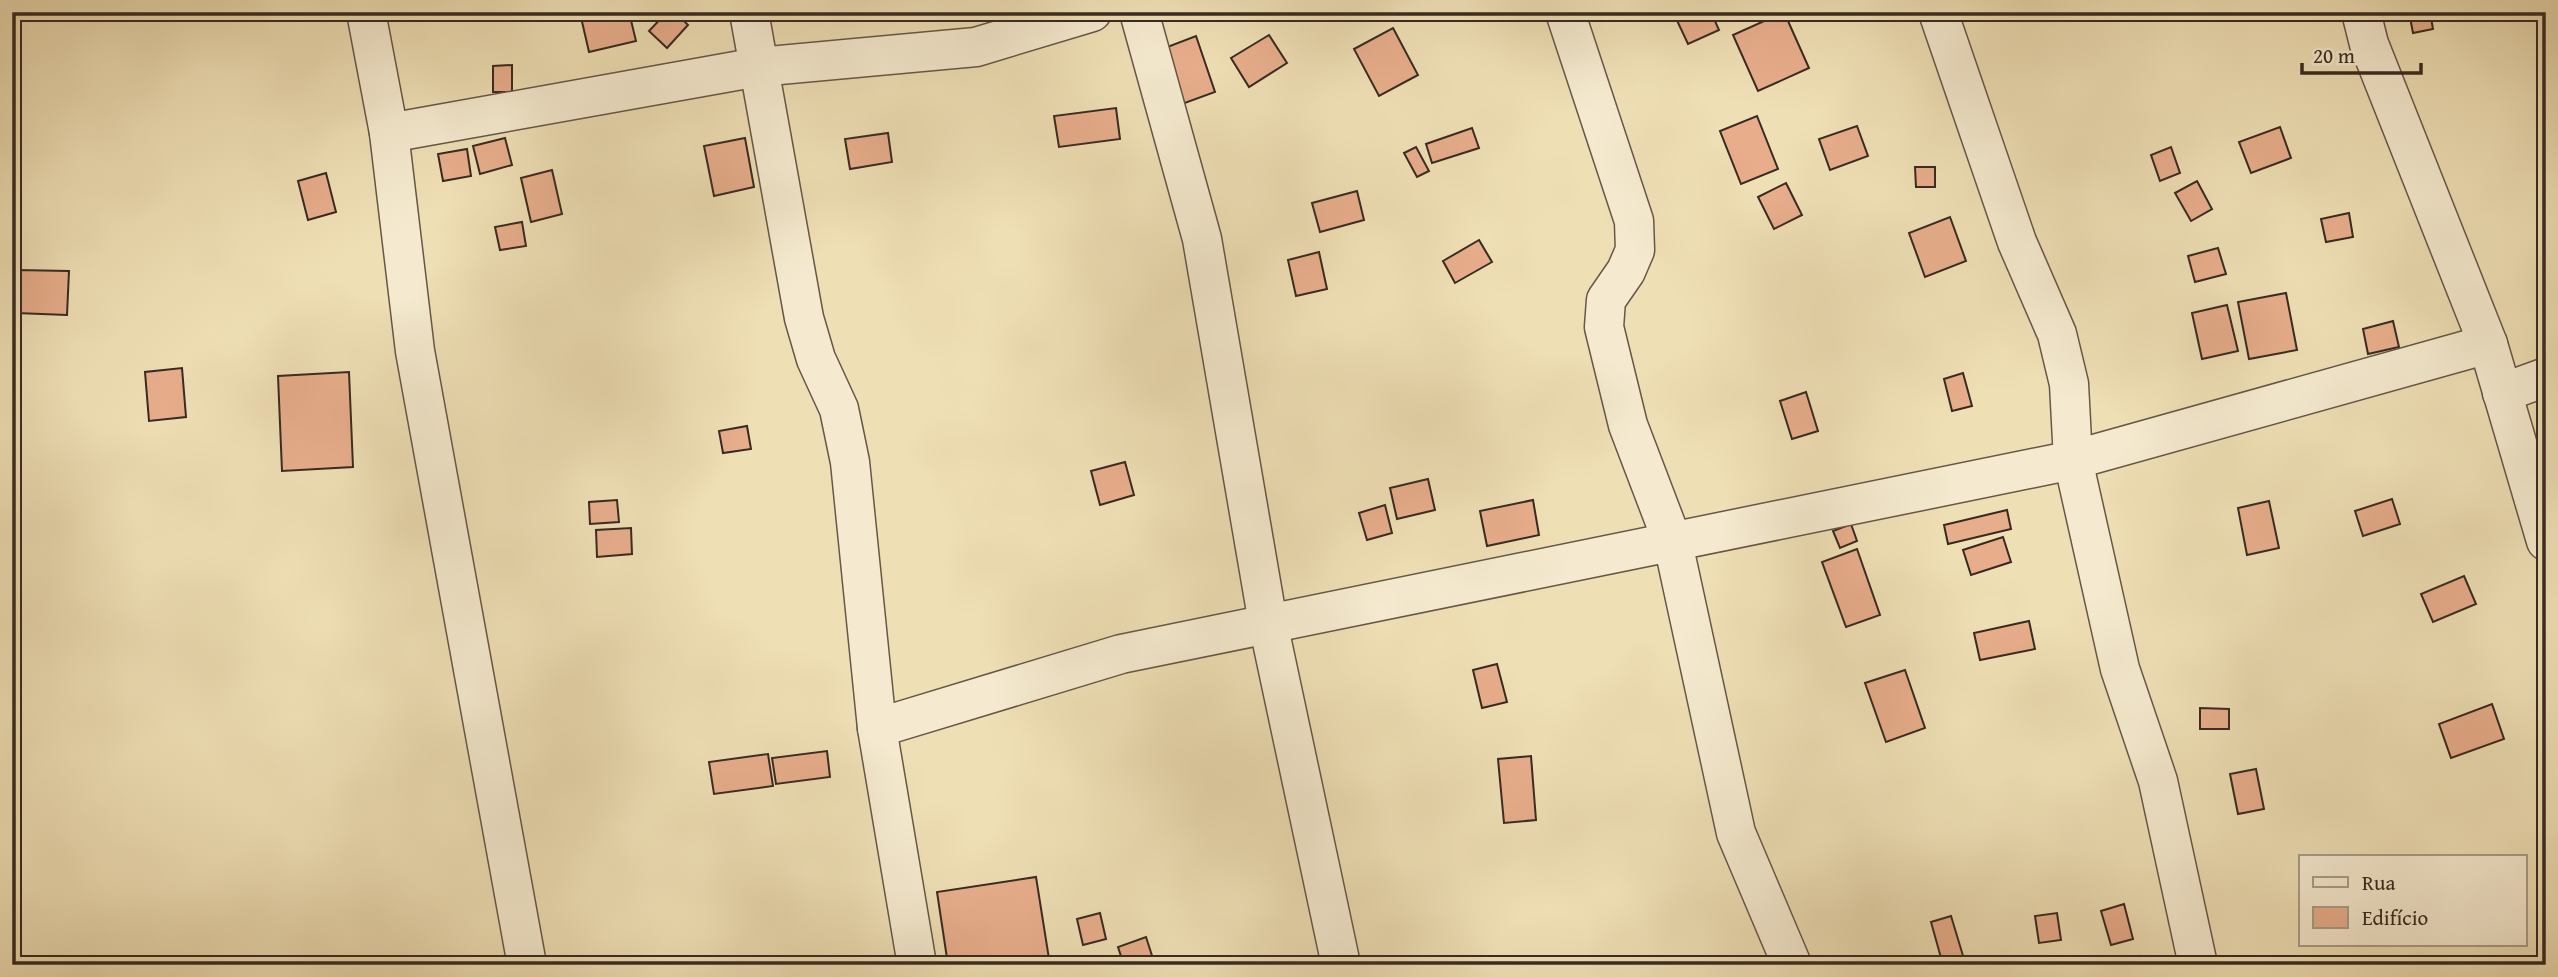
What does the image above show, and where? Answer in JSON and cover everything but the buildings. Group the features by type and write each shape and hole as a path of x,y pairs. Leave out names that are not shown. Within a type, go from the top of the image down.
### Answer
{"street":[{"path":"366,12 389,133 415,351 527,965"},
{"path":"750,12 804,318 816,359 839,409 850,462 877,728 917,965"},
{"path":"389,133 758,66 976,47 1092,12"},
{"path":"1139,12 1202,239 1268,623 1341,965"},
{"path":"1565,12 1634,221 1635,250 1626,271 1606,300 1604,327 1628,425 1673,543 1736,832 1792,965"},
{"path":"1938,12 2017,242 2057,334 2070,384 2073,460 2120,669 2158,781 2198,965"},
{"path":"2361,12 2369,44 2488,344 2546,541"},
{"path":"877,728 1121,654 2073,460 2488,344"},
{"path":"2502,393 2546,377"}]}
